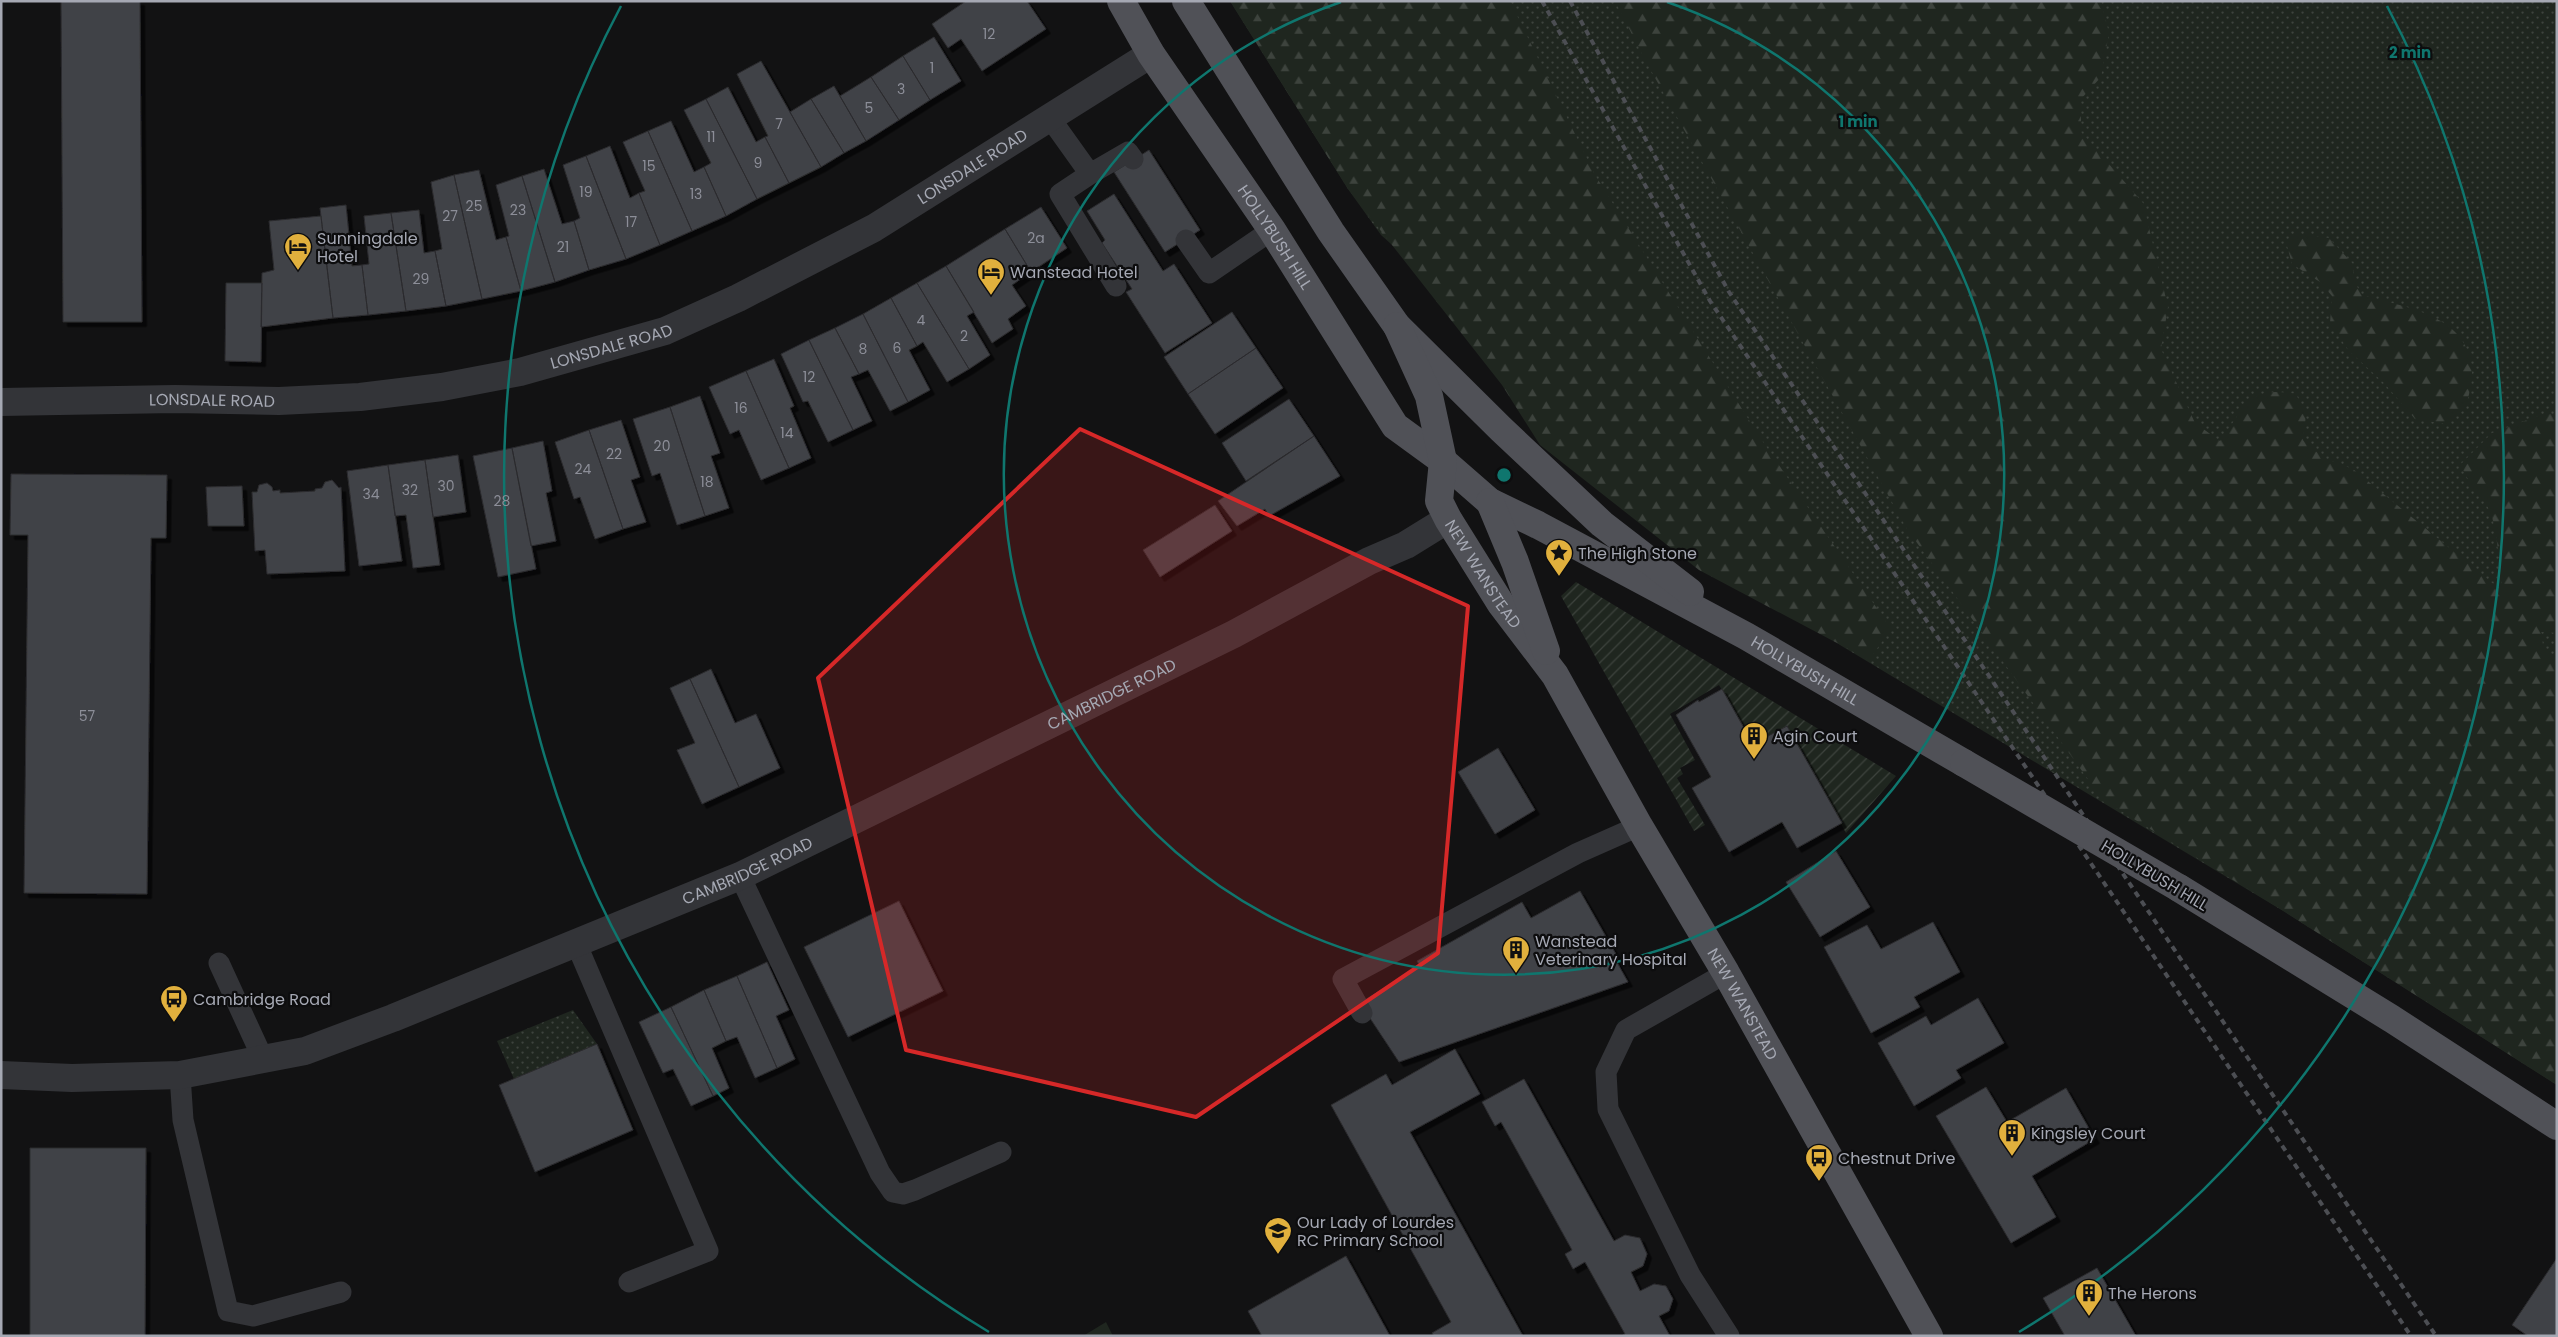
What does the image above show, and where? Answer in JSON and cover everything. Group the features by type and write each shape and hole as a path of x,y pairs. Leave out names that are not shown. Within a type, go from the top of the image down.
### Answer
{"main road":[{"name":"HOLLYBUSH HILL","path":"1121,1 1151,54 1272,230 1396,426 1443,460 1490,502 1538,525 1746,636 2179,888 2392,1020 2557,1126"},
{"name":"HOLLYBUSH HILL","path":"1186,1 1331,232 1397,326 1501,429 1602,524 1746,636"},
{"name":"HOLLYBUSH HILL","path":"1397,326 1429,396 1443,460"},
{"name":"NEW WANSTEAD","path":"1443,460 1439,501 1448,519 1501,604 1555,675 1639,826 1726,972 1928,1336"},
{"name":"NEW WANSTEAD","path":"1490,502 1515,562 1555,675"}],"street":[{"name":"LONSDALE ROAD","path":"1,402 175,399 279,401 360,397 442,387 520,372 665,331 738,298 874,228 1151,54"},
{"name":"CAMBRIDGE ROAD","path":"1,1075 72,1078 180,1075 264,1061 304,1051 384,1021 740,876 1234,634 1370,561 1406,545 1448,519"}],"lane":[{"path":"1050,118 1090,174"},
{"path":"1116,286 1060,194 1128,152 1133,159"},
{"path":"1186,240 1209,273 1272,230"},
{"path":"1362,1013 1343,979 1578,853 1639,826"},
{"path":"740,876 880,1173 893,1192 903,1194 914,1190 1001,1152"},
{"path":"576,943 708,1251 629,1282"},
{"path":"219,963 264,1061"},
{"path":"1726,972 1626,1030 1606,1072 1608,1109 1690,1275 1729,1336"},
{"path":"180,1075 183,1120 228,1311 253,1316 341,1292"}],"highlighted area":[{"path":"1080,429 1468,606 1438,953 1196,1117 906,1050 818,678"}],"green space":[{"path":"1230,1 2557,1 2557,1085 2285,912 1840,645 1381,235 1348,189"},
{"path":"1230,1 1510,1 1595,175 1759,436 1891,629 1869,660 1699,570 1540,445 1502,385 1348,189"},
{"path":"1615,1 2101,1 2109,33 2101,77 2081,99 2081,132 2143,203 2168,307 2161,349 2195,423 2220,441 2242,409 2257,396 2279,392 2296,394 2306,415 2303,440 2324,458 2353,469 2502,591 2495,530 2491,514 2463,471 2461,464 2492,433 2546,413 2557,415 2557,633 2541,632 2544,651 2557,663 2557,1085 2285,912 2103,800 1907,529 1644,58"},
{"path":"2299,234 2329,238 2353,264 2354,281 2362,295 2398,304 2433,317 2448,326 2461,338 2469,354 2472,374 2466,408 2446,424 2415,419 2384,383 2349,351 2330,323 2332,296 2320,282 2292,264 2286,242"},
{"path":"1576,582 1896,776 1846,833 1787,726 1753,744 1719,685 1670,714 1695,760 1680,768 1683,774 1677,778 1705,825 1694,831 1561,596"},
{"path":"573,1010 597,1044 514,1079 497,1041"},
{"path":"1106,1322 1113,1336 1083,1336"}],"building":[{"path":"61,1 140,1 142,322 63,322"},
{"path":"966,1 1027,1 1046,29 982,71 961,39 948,48 932,24"},
{"path":"934,37 961,81 930,100 903,56"},
{"path":"903,56 930,100 899,120 871,77"},
{"path":"761,61 821,167 789,183 765,137 768,136 737,74"},
{"path":"871,77 899,120 866,141 840,96"},
{"path":"834,86 866,141 844,153 811,99"},
{"path":"728,87 756,142 765,137 789,183 757,199 706,99"},
{"path":"706,99 757,199 726,216 704,167 711,163 684,110"},
{"path":"811,99 844,153 821,167 790,112"},
{"path":"671,121 694,172 704,167 726,216 692,231 648,131"},
{"path":"648,131 692,231 660,245 639,193 645,191 623,142"},
{"path":"610,146 630,198 639,193 660,245 626,259 586,156"},
{"path":"1149,150 1200,230 1165,252 1114,172"},
{"path":"586,156 626,259 589,270 574,221 580,218 563,165"},
{"path":"544,169 562,224 574,221 589,270 555,282 522,176"},
{"path":"479,170 496,240 506,237 521,291 482,299 454,175"},
{"path":"454,175 482,299 446,306 435,251 442,249 431,182"},
{"path":"522,176 555,282 521,291 506,237 509,236 496,185"},
{"path":"1114,194 1163,271 1174,264 1212,323 1165,353 1126,292 1132,289 1102,243 1105,240 1087,211"},
{"path":"346,205 352,266 362,265 368,315 333,318 320,208"},
{"path":"1041,207 1067,248 1031,272 1005,229"},
{"path":"419,210 424,253 435,251 446,306 406,311 391,213"},
{"path":"391,213 406,311 368,315 362,265 369,264 364,216"},
{"name":"Sunningdale Hotel","path":"321,216 333,318 261,327 262,273 274,270 269,221"},
{"name":"Wanstead Hotel","path":"1005,229 1031,272 1012,285 1026,306 1008,319 1013,329 992,343 946,266"},
{"path":"946,266 974,312 967,316 990,355 969,369 917,283"},
{"path":"226,283 262,283 261,362 225,361"},
{"path":"917,283 969,369 947,382 923,342 917,346 891,298"},
{"path":"891,298 917,346 909,350 930,390 908,402 863,314"},
{"path":"1232,312 1256,348 1188,394 1164,357"},
{"path":"863,314 908,402 890,411 868,370 859,374 835,328"},
{"path":"835,328 859,374 851,377 872,421 853,430 809,340"},
{"path":"809,340 853,430 828,442 808,401 803,402 781,354"},
{"path":"1256,348 1283,388 1215,434 1188,394"},
{"path":"774,359 794,406 790,408 811,458 789,468 746,371"},
{"path":"746,371 789,468 761,480 739,430 730,434 709,387"},
{"path":"700,396 720,453 711,456 729,508 705,516 670,407"},
{"path":"1289,399 1314,436 1246,481 1222,443"},
{"path":"670,407 705,516 677,525 660,473 652,476 633,419"},
{"path":"621,420 640,477 631,480 646,522 623,529 589,430"},
{"path":"589,430 623,529 595,539 580,497 574,499 555,442"},
{"path":"1314,436 1340,476 1269,516 1265,509 1237,526 1218,501"},
{"path":"543,441 552,491 546,493 556,541 531,546 512,448"},
{"path":"512,448 536,569 498,577 473,456"},
{"path":"458,455 466,512 433,517 425,460"},
{"path":"425,460 440,565 413,568 406,515 395,516 388,465"},
{"path":"388,465 402,561 359,566 347,471"},
{"path":"11,474 167,475 166,538 151,538 147,894 24,893 28,535 10,535"},
{"path":"332,480 339,488 341,487 345,571 267,574 265,550 255,551 252,492 257,492 259,485 267,483 272,487 273,491 280,490 280,493 315,491 315,489 322,488 325,482"},
{"path":"242,486 244,526 208,526 206,487"},
{"path":"1215,505 1232,531 1160,577 1143,550"},
{"path":"711,669 735,723 756,714 780,768 739,787 690,679"},
{"path":"690,679 739,787 702,804 677,750 695,743 670,688"},
{"name":"Agin Court","path":"1722,689 1753,744 1787,726 1842,823 1797,848 1782,822 1729,852 1692,788 1711,777 1676,715 1698,700 1699,702"},
{"path":"1498,748 1535,810 1495,834 1458,772"},
{"path":"1836,851 1870,907 1820,937 1786,882"},
{"name":"Wanstead Veterinary Hospital","path":"1580,891 1617,956 1614,957 1628,982 1399,1062 1360,1003 1420,966 1417,961 1522,902 1531,918"},
{"path":"899,901 943,991 848,1037 804,947"},
{"path":"1933,922 1960,972 1914,997 1920,1007 1871,1033 1824,947 1867,925 1881,949"},
{"path":"767,962 789,1010 776,1016 795,1059 777,1068 737,976"},
{"path":"737,976 777,1068 755,1078 737,1037 726,1041 704,990"},
{"path":"704,990 726,1041 712,1048 729,1088 713,1096 671,1007"},
{"path":"1978,998 2004,1043 1956,1070 1961,1078 1914,1106 1878,1043 1926,1016 1931,1025"},
{"path":"671,1007 713,1096 691,1106 673,1069 663,1073 639,1022"},
{"path":"597,1044 633,1130 535,1172 499,1085"},
{"path":"1455,1049 1480,1094 1410,1132 1523,1336 1434,1336 1432,1333 1451,1322 1331,1105 1386,1074 1392,1085"},
{"path":"1524,1079 1614,1241 1625,1235 1640,1238 1647,1254 1643,1266 1631,1272 1640,1291 1654,1284 1666,1286 1673,1299 1669,1311 1659,1316 1670,1336 1621,1336 1625,1334 1585,1262 1573,1269 1565,1254 1572,1250 1501,1122 1495,1126 1482,1102"},
{"name":"Kingsley Court","path":"1986,1087 2007,1122 2066,1088 2095,1139 2032,1176 2056,1217 2011,1243 1936,1116"},
{"path":"30,1148 146,1148 145,1336 30,1336"},
{"path":"1346,1256 1390,1336 1262,1336 1248,1311"},
{"path":"2557,1258 2557,1336 2528,1336 2512,1325"},
{"name":"The Herons","path":"2097,1268 2136,1336 2065,1336 2043,1298"}],"railway":[{"path":"1542,1 1710,301 2411,1336"},
{"path":"1570,1 1729,292 2436,1336"}],"place":[{"name":"Sunningdale Hotel","path":"298,271"},
{"name":"Wanstead Hotel","path":"991,296"},
{"name":"The High Stone","path":"1559,577"},
{"name":"Agin Court","path":"1754,760"},
{"name":"Wanstead Veterinary Hospital","path":"1516,974"},
{"name":"Cambridge Road","path":"174,1023"},
{"name":"Kingsley Court","path":"2012,1157"},
{"name":"Chestnut Drive","path":"1819,1182"},
{"name":"Our Lady of Lourdes RC Primary School","path":"1278,1255"},
{"name":"The Herons","path":"2089,1317"}]}
